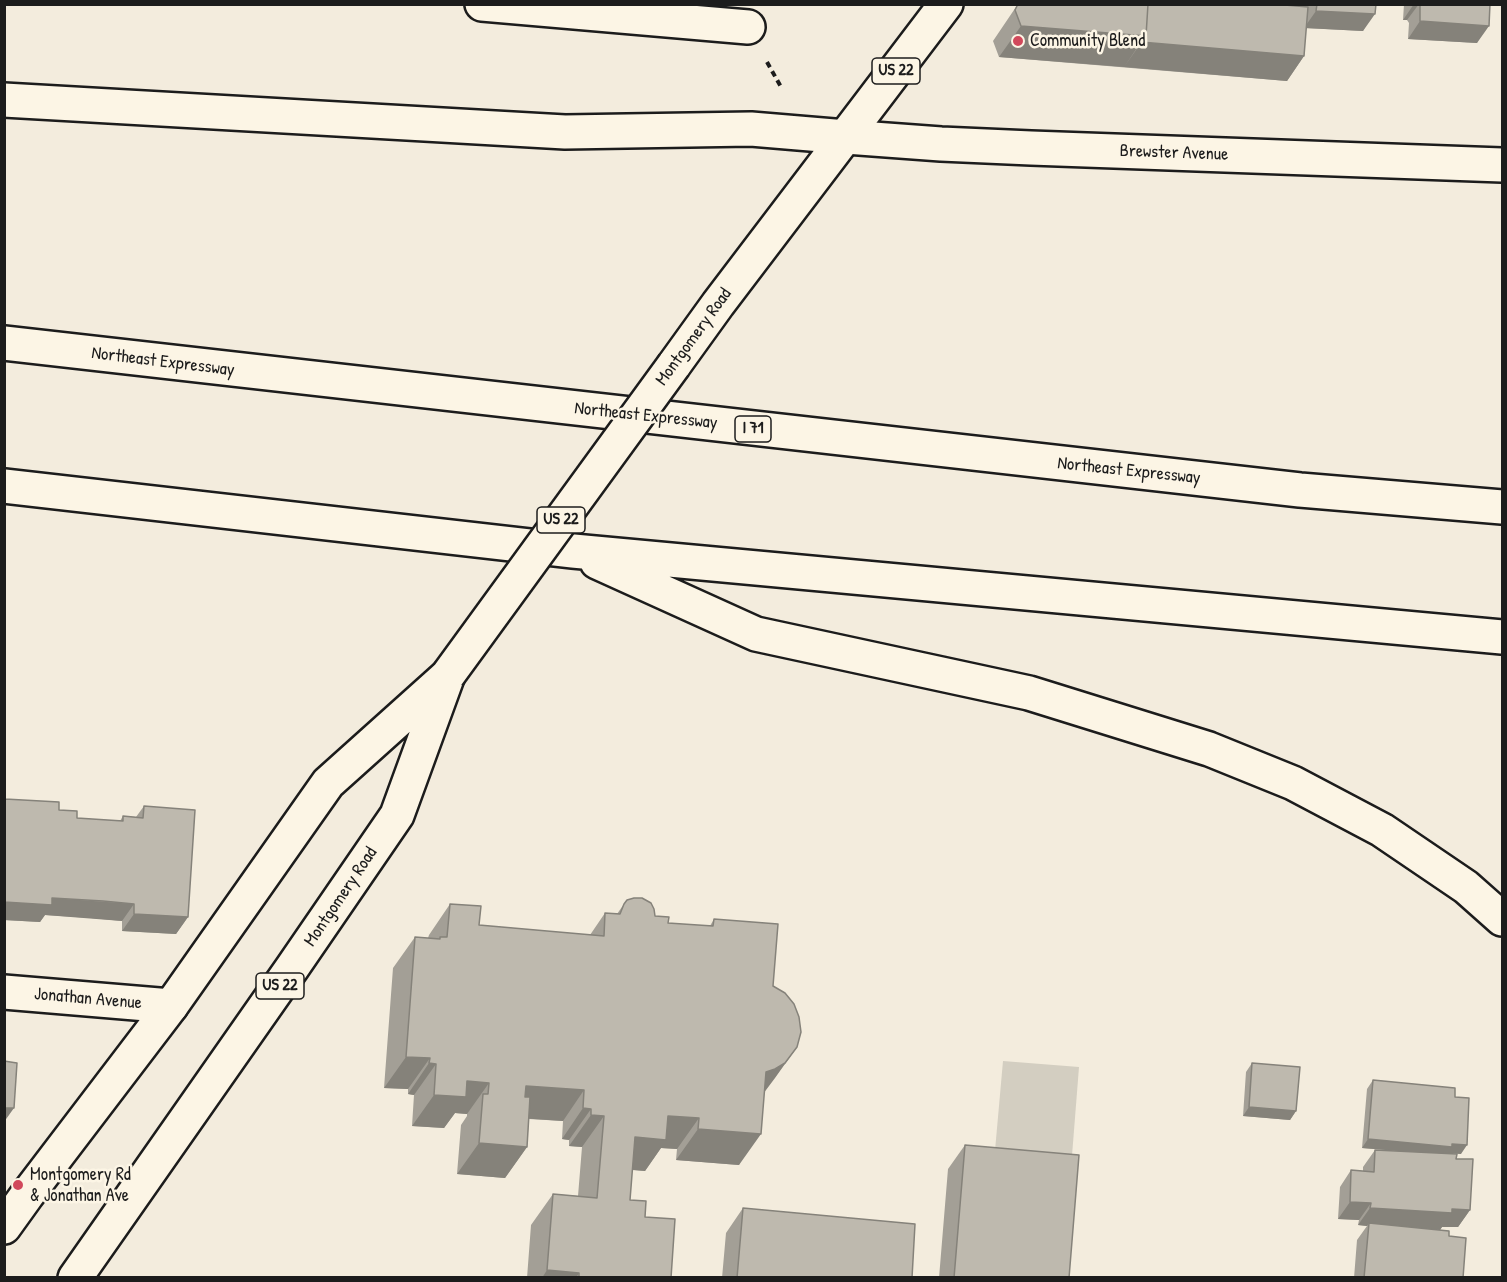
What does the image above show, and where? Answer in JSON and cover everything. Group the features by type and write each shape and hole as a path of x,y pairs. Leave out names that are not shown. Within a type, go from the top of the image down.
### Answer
{"main road":[{"path":"482,4 748,27"},
{"name":"Montgomery Road","path":"4,1227 171,1006 328,783 448,675 718,304 946,4"},
{"name":"Brewster Avenue","path":"4,100 565,132 751,129 1019,148 1503,165"},
{"name":"Northeast Expressway","path":"4,343 1300,490 1503,507"},
{"path":"4,486 573,552 1503,637"},
{"path":"573,552 756,634 1029,693 1209,749 1293,783 1382,830 1466,887 1503,919"},
{"name":"Montgomery Road","path":"75,1278 397,815 448,675"},
{"name":"Jonathan Avenue","path":"4,992 171,1006"}],"shaded area":[{"path":"1003,1061 1079,1067 1070,1181 993,1173"}],"building":[{"path":"1018,4 1148,4 1146,36 1021,26 1015,10"},
{"path":"1148,4 1273,4 1308,7 1304,56 1141,42 1146,36"},
{"path":"1317,4 1376,4 1375,14 1316,11"},
{"path":"1420,4 1490,4 1489,26 1420,21"},
{"path":"5,799 59,802 59,810 77,811 77,818 123,821 123,816 143,818 144,806 195,810 188,917 134,914 134,904 103,901 52,898 52,905 4,902"},
{"path":"642,898 651,903 655,916 669,917 668,923 713,926 714,919 778,924 773,986 785,993 794,1004 801,1032 797,1047 785,1063 766,1072 761,1134 698,1129 699,1118 668,1116 666,1140 635,1137 630,1200 646,1201 645,1217 675,1219 671,1278 579,1278 579,1273 547,1270 553,1194 597,1198 604,1116 591,1115 591,1109 583,1108 584,1090 526,1086 525,1097 530,1097 527,1147 479,1143 483,1094 488,1094 489,1083 467,1081 466,1097 434,1095 436,1064 429,1063 430,1058 406,1057 415,937 440,939 440,937 447,937 450,904 481,906 479,925 604,936 605,913 620,914 627,900"},
{"path":"4,1061 17,1063 14,1108 4,1108"},
{"path":"1252,1063 1300,1067 1296,1111 1249,1107"},
{"path":"1373,1080 1455,1088 1455,1097 1469,1098 1467,1145 1452,1144 1452,1147 1368,1139"},
{"path":"965,1145 1079,1155 1069,1278 954,1278"},
{"path":"1375,1150 1457,1154 1456,1159 1473,1159 1470,1210 1452,1209 1452,1213 1370,1208 1371,1203 1350,1202 1351,1170 1374,1172"},
{"path":"743,1208 915,1224 912,1278 737,1278"},
{"path":"1369,1223 1449,1231 1449,1236 1466,1238 1463,1278 1364,1278"}],"place":[{"name":"Community Blend","path":"1018,41"},
{"name":"Montgomery Rd & Jonathan Ave","path":"18,1185"}]}
